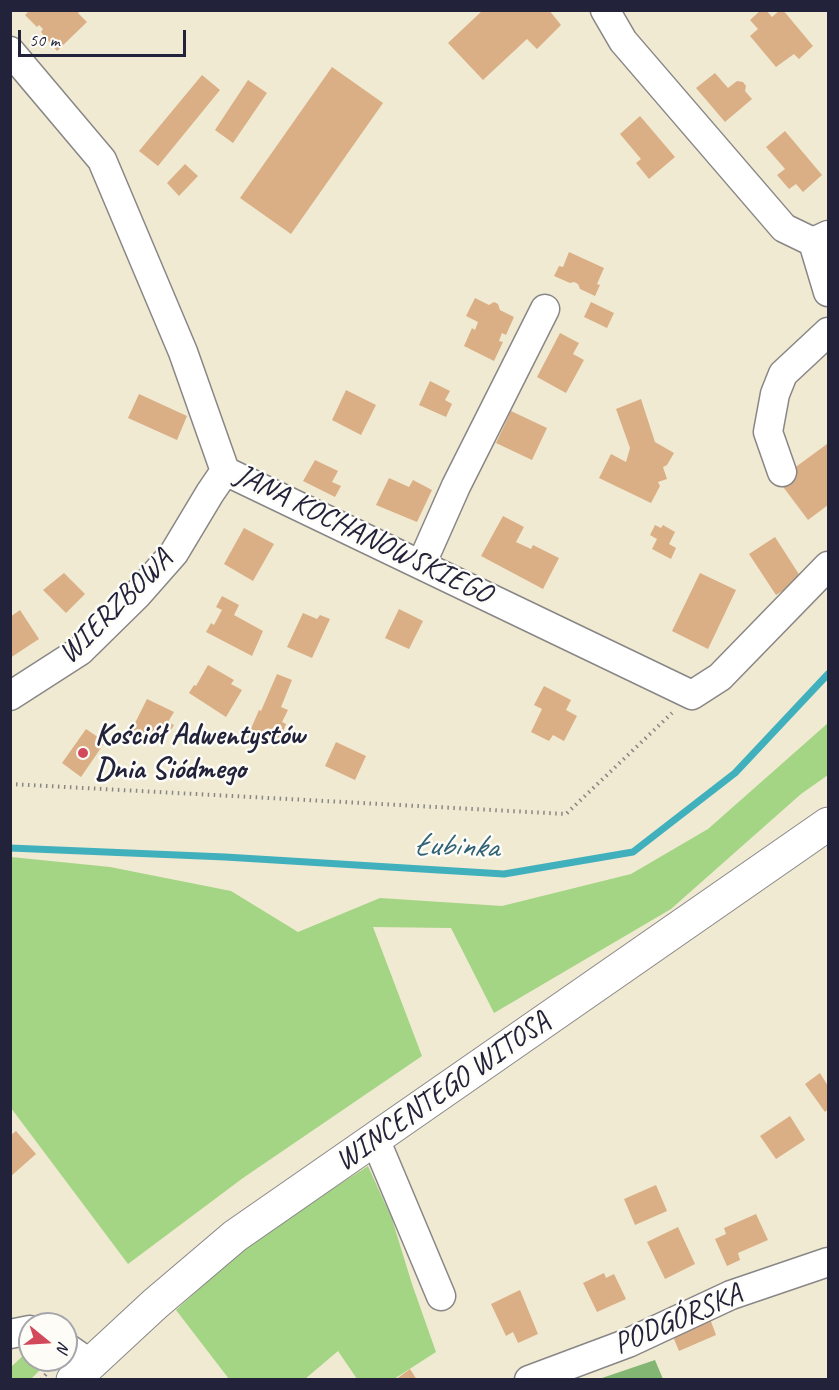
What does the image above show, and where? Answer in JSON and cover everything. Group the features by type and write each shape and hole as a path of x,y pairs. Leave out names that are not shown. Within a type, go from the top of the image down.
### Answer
{"main road":[{"name":"WINCENTEGO WITOSA","path":"78,1361 154,1304 235,1236 828,824"}],"street":[{"path":"605,10 623,41 783,228 821,239 828,292"},
{"name":"JANA KOCHANOWSKIEGO","path":"10,51 102,160 183,352 225,471 692,695"},
{"path":"422,565 456,486 545,309"},
{"path":"782,472 768,432 775,394 783,374 828,332"},
{"name":"WIERZBOWA","path":"10,696 80,651 137,595 174,553 225,471"},
{"path":"692,695 720,677 828,566"},
{"path":"375,1139 441,1296"},
{"name":"PODGÓRSKA","path":"529,1380 628,1343 731,1295 828,1262"}],"path":[{"path":"10,784 566,814 692,695"}],"green space":[{"path":"828,723 828,775 801,794 671,909 494,1013 451,928 373,927 422,1056 243,1178 128,1264 11,1108 11,857 110,867 231,891 298,932 380,898 502,906 631,874 708,829"},
{"path":"368,1166 392,1219 436,1352 394,1379 357,1379 338,1351 305,1379 229,1379 176,1310 253,1240"},
{"path":"18,1360 18,1372 38,1372 31,1379 11,1379 11,1367"},
{"path":"655,1360 663,1379 599,1379"}],"building":[{"path":"30,10 81,10 78,13 87,22 57,51 41,32 43,29 39,25 37,27 25,15"},
{"path":"483,10 549,10 561,25 537,49 527,39 483,80 448,43"},
{"path":"761,10 766,10 772,17 783,10 813,46 799,59 794,54 776,67 750,36 758,29 750,20"},
{"path":"332,67 383,103 291,234 240,198"},
{"path":"715,73 728,88 737,81 743,82 746,86 745,91 752,99 725,122 696,88"},
{"path":"202,75 220,90 158,166 139,151"},
{"path":"248,80 267,93 233,143 215,130"},
{"path":"640,116 675,157 649,179 636,163 641,159 620,134"},
{"path":"785,131 822,175 803,192 796,184 789,189 777,175 785,169 766,147"},
{"path":"185,164 198,176 179,196 167,183"},
{"path":"569,252 604,268 595,296 580,289 574,282 570,283 554,276 559,266 563,267"},
{"path":"475,298 489,305 494,302 498,304 500,310 514,317 506,335 502,333 499,341 503,342 494,361 464,346 472,328 475,330 478,322 466,316"},
{"path":"591,302 614,313 607,328 584,317"},
{"path":"560,333 579,343 573,354 584,360 566,393 537,377"},
{"path":"430,381 450,391 445,400 452,404 446,417 419,405"},
{"path":"346,390 376,405 361,435 332,420"},
{"path":"139,394 187,416 177,440 128,418"},
{"path":"641,399 655,442 674,453 667,465 663,467 667,479 658,482 660,486 651,503 599,478 611,454 626,462 630,448 616,409"},
{"path":"511,411 547,428 532,460 496,443"},
{"path":"827,444 828,505 808,520 778,480"},
{"path":"315,460 338,471 332,482 341,486 335,497 303,481"},
{"path":"389,478 409,487 413,480 432,490 417,522 376,505"},
{"path":"503,516 524,527 516,542 531,549 533,545 559,558 543,589 481,556"},
{"path":"655,525 661,528 663,525 675,532 669,544 676,548 671,559 652,549 657,539 650,535"},
{"path":"244,528 274,544 253,581 224,564"},
{"path":"775,537 802,579 776,595 749,554"},
{"path":"64,573 85,594 66,613 43,590"},
{"path":"700,573 736,590 708,649 672,631"},
{"path":"222,596 239,605 234,615 263,631 252,656 206,632 211,623 214,625 222,610 216,607"},
{"path":"399,609 423,621 409,649 385,638"},
{"path":"20,610 39,639 10,658 10,617"},
{"path":"303,613 317,619 320,615 330,619 312,658 287,647"},
{"path":"208,665 234,680 231,684 242,690 226,717 189,693 194,685 196,686"},
{"path":"277,674 292,680 281,707 288,710 282,722 286,724 277,747 265,742 263,745 247,738"},
{"path":"544,686 571,700 566,710 577,716 564,741 553,735 549,741 531,732 542,709 534,705"},
{"path":"147,699 174,712 168,722 174,725 169,733 165,731 158,744 131,731"},
{"name":"Kościół Adwentystów Dnia Siódmego","path":"86,729 105,742 81,777 62,763"},
{"path":"336,742 366,756 355,780 325,766"},
{"path":"820,1073 828,1086 828,1109 825,1112 805,1084"},
{"path":"790,1116 805,1140 776,1159 760,1136"},
{"path":"16,1131 36,1154 10,1177 10,1136"},
{"path":"656,1185 667,1211 635,1225 624,1199"},
{"path":"756,1214 768,1240 738,1253 740,1260 727,1266 715,1239 726,1234 724,1228"},
{"path":"678,1227 695,1264 665,1279 647,1242"},
{"path":"604,1273 606,1278 614,1274 626,1299 597,1312 583,1283"},
{"path":"520,1290 538,1334 518,1343 513,1332 506,1336 491,1304"},
{"path":"709,1316 716,1335 679,1351 671,1332"},
{"path":"410,1369 417,1380 395,1380"}],"waterway":[{"name":"Łubinka","path":"10,848 225,857 504,874 633,852 735,773 828,674"}],"place":[{"name":"Kościół Adwentystów Dnia Siódmego","path":"83,753"}]}
